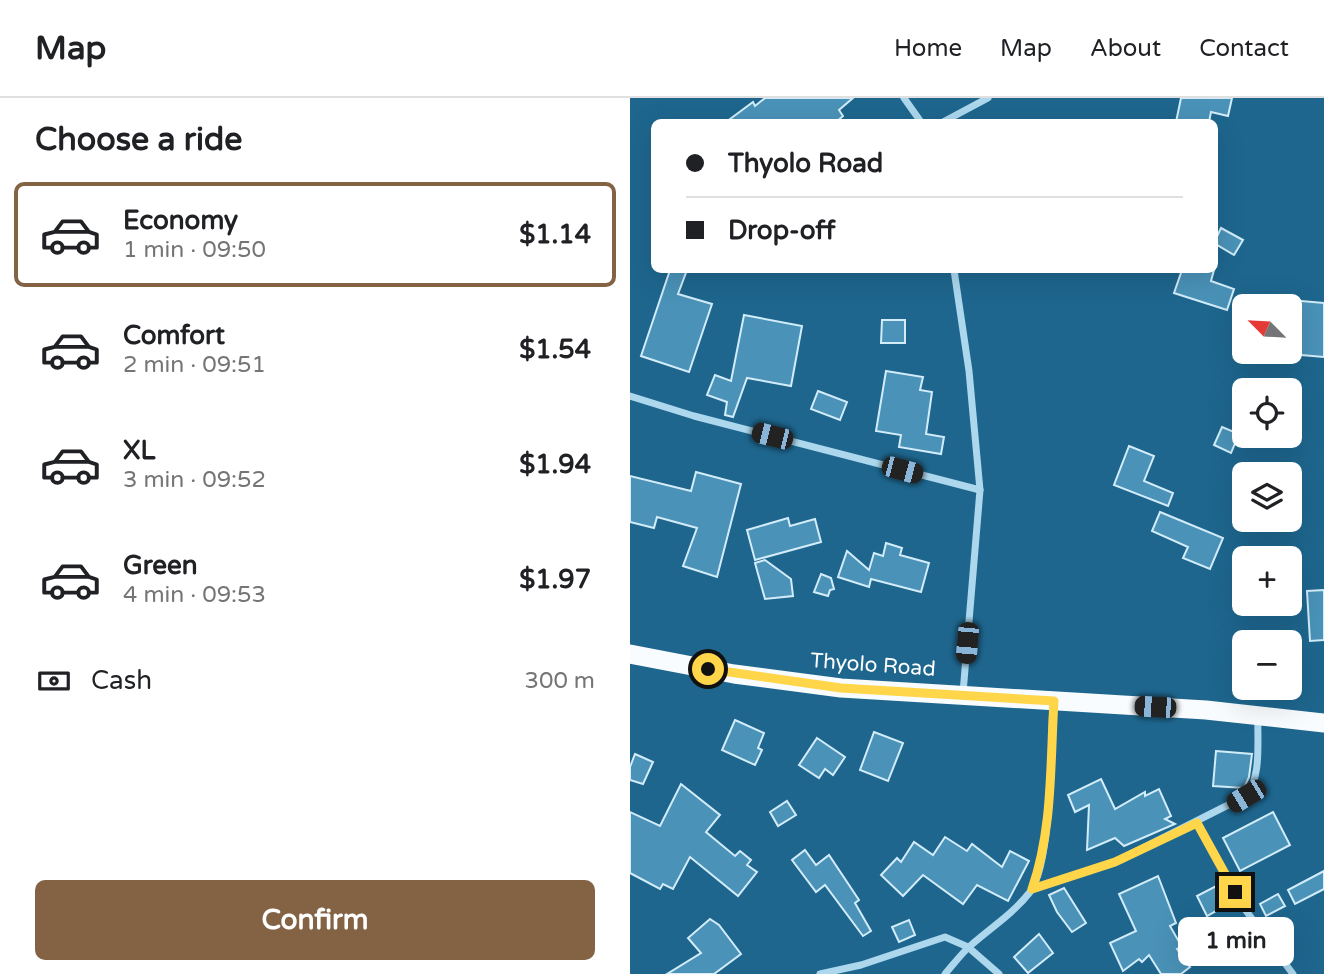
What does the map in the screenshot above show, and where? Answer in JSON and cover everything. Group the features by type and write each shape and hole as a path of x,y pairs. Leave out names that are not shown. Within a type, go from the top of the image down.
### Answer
{"highway":[{"name":"Thyolo Road","path":"630,654 734,674 841,688 1206,710 1324,723"}],"street":[{"path":"904,98 919,119"},
{"path":"949,119 988,98"},
{"path":"954,273 969,371 980,490 963,694"},
{"path":"630,396 694,416 980,490"},
{"path":"946,974 968,947 1015,909 1032,889 1040,867 1047,827 1054,701"},
{"path":"1032,889 1115,862 1246,796 1252,789 1258,716"},
{"path":"1197,823 1244,908 1293,974"},
{"path":"820,974 861,965 937,938 956,940 999,974"}],"building":[{"path":"765,98 853,98 839,110 843,116 840,119 730,119 753,102 755,106"},
{"path":"1181,98 1232,98 1228,116 1211,112 1210,119 1177,119"},
{"path":"1221,228 1243,240 1234,255 1218,245"},
{"path":"669,273 686,273 678,294 712,304 689,372 641,356"},
{"path":"1181,273 1213,273 1211,281 1234,289 1227,310 1174,293"},
{"path":"1302,301 1324,303 1324,357 1302,355"},
{"path":"744,315 802,326 791,386 747,378 733,417 725,415 727,402 707,395 715,375 731,381"},
{"path":"882,320 905,320 905,343 881,343"},
{"path":"886,371 923,377 920,390 932,392 926,434 944,437 941,454 899,447 901,435 876,431"},
{"path":"818,391 847,402 840,420 811,409"},
{"path":"1222,427 1232,431 1231,453 1214,445"},
{"path":"1129,446 1154,456 1144,481 1173,493 1168,506 1114,485"},
{"path":"696,472 741,484 717,577 683,566 697,528 657,517 654,528 630,522 630,476 691,491"},
{"path":"1160,512 1223,538 1210,569 1183,558 1188,547 1152,531"},
{"path":"788,518 790,526 815,519 821,542 755,560 747,530"},
{"path":"886,543 902,548 900,555 929,563 921,592 871,579 869,587 838,577 847,551 869,570 874,553 883,556"},
{"path":"765,560 791,579 793,596 765,599 755,563"},
{"path":"821,574 831,578 834,589 830,590 828,596 814,592"},
{"path":"1324,590 1324,640 1310,641 1307,591"},
{"path":"735,720 764,733 758,748 762,750 755,765 722,750"},
{"path":"874,732 903,743 888,781 860,770"},
{"path":"817,738 845,757 833,775 825,769 819,778 799,765"},
{"path":"1216,751 1252,754 1249,777 1244,788 1213,786"},
{"path":"635,754 653,762 643,784 630,780 630,767"},
{"path":"1101,779 1115,809 1145,792 1145,796 1159,789 1171,816 1165,819 1175,824 1124,846 1115,838 1087,850 1089,805 1075,812 1068,795"},
{"path":"681,784 720,815 706,832 735,856 740,851 751,860 747,865 757,872 738,896 690,857 673,889 663,884 660,889 630,873 630,812 660,826"},
{"path":"787,801 796,815 778,826 770,812"},
{"path":"1273,812 1290,845 1240,871 1223,838"},
{"path":"945,837 967,851 972,844 1002,867 1010,851 1029,861 1008,901 977,885 963,904 923,875 903,896 881,875 897,858 901,862 914,842 933,855"},
{"path":"805,850 816,865 829,855 859,900 855,903 871,931 863,936 825,885 816,892 792,860"},
{"path":"1324,871 1324,889 1295,904 1288,890"},
{"path":"1158,876 1176,923 1170,926 1182,947 1177,949 1190,967 1181,974 1161,974 1149,955 1142,962 1139,959 1123,971 1110,943 1136,931 1119,894"},
{"path":"1220,884 1230,903 1207,916 1197,896"},
{"path":"1064,888 1086,923 1072,932 1057,912 1049,895"},
{"path":"1278,894 1285,906 1266,916 1260,904"},
{"path":"710,919 719,925 741,954 714,974 667,974 701,953 688,938"},
{"path":"909,920 915,935 899,942 892,927"},
{"path":"1039,934 1053,953 1028,973 1014,957"}],"route":[{"path":"708,669 841,688 1054,701 1047,827 1040,867 1032,889 1115,862 1197,823 1235,892"}]}
